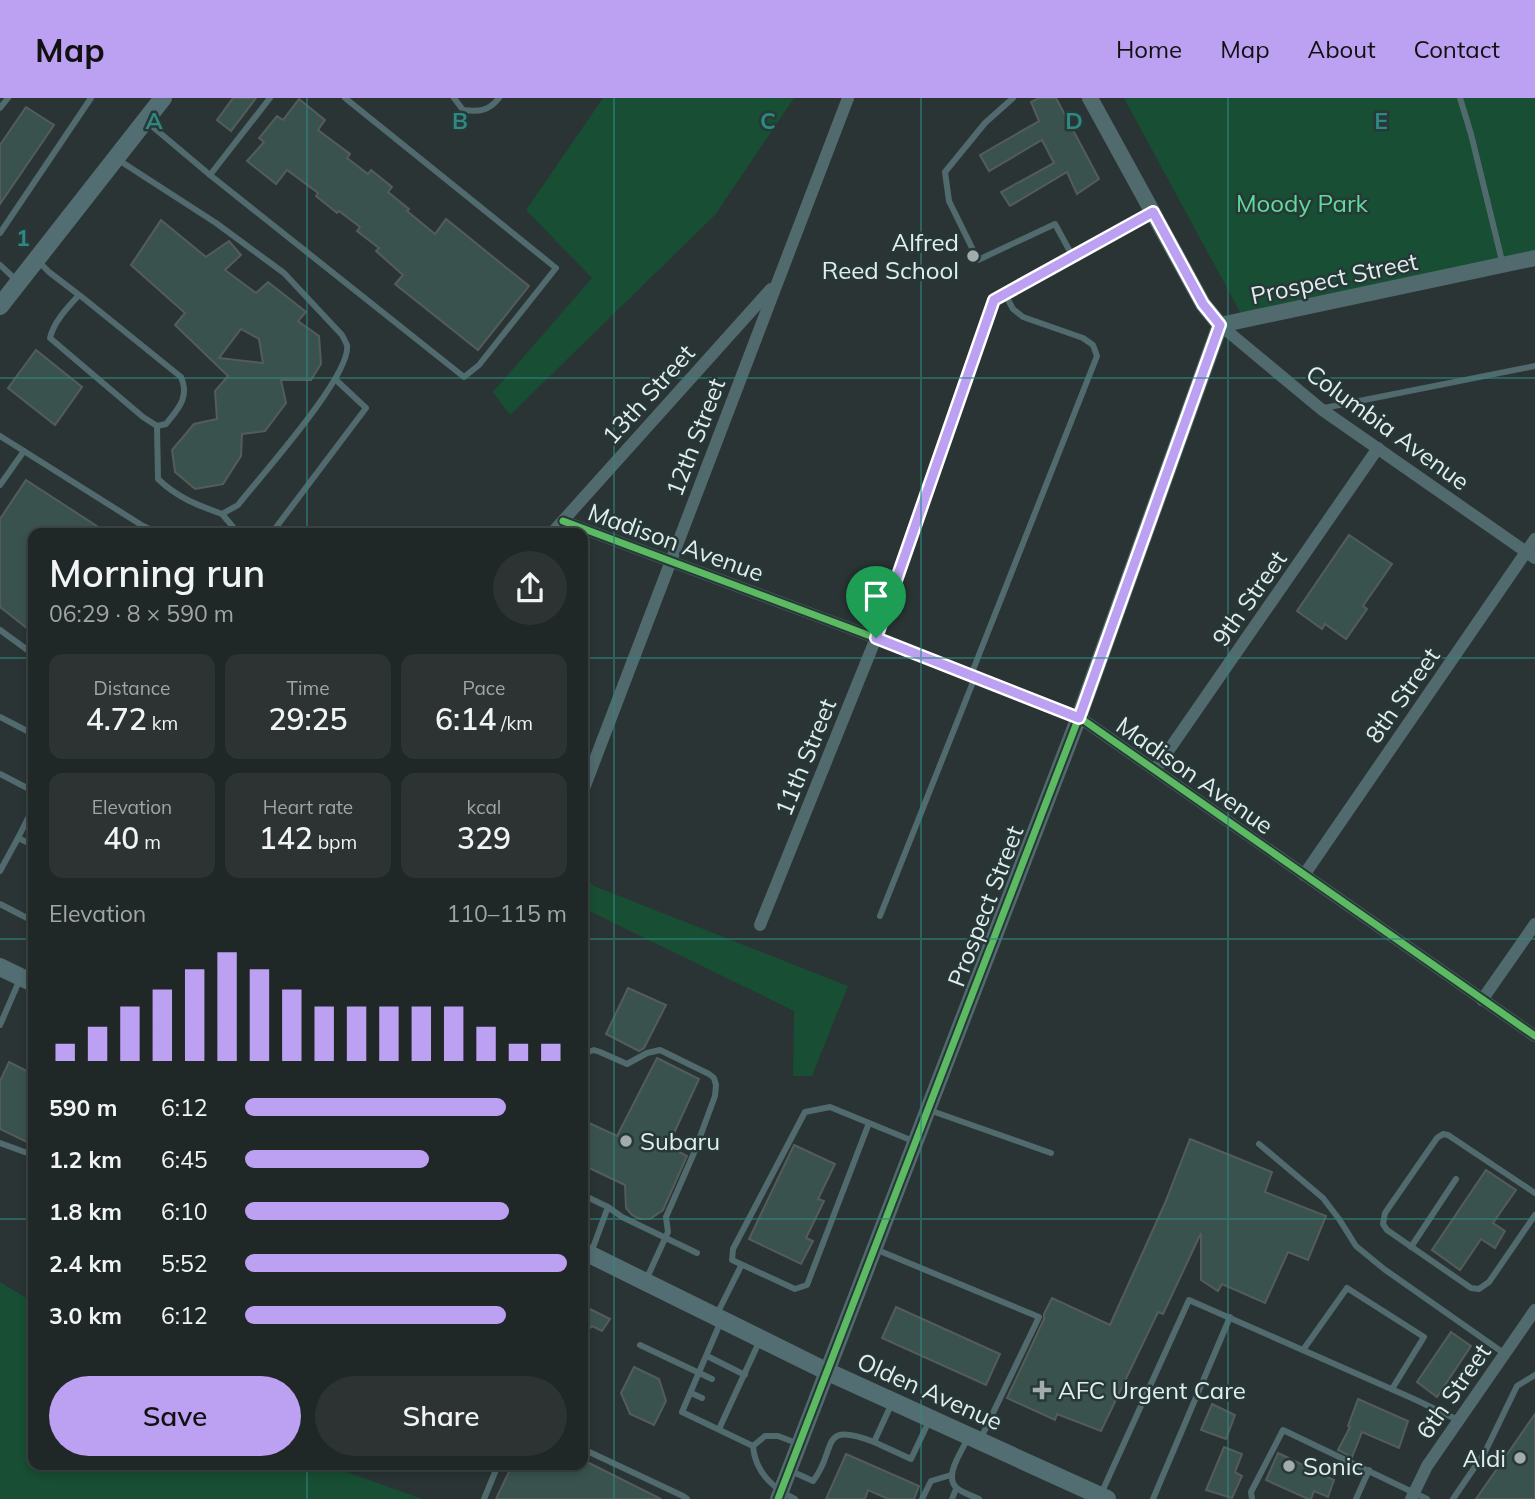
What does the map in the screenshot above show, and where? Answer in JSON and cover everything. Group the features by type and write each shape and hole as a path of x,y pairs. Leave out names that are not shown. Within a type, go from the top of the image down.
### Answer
{"main road":[{"path":"0,306 163,98"},
{"path":"0,967 27,980"},
{"name":"Olden Avenue","path":"588,1254 826,1371 1104,1497"}],"street":[{"name":"12th Street","path":"588,778 848,98"},
{"path":"1090,98 1203,304 1220,325"},
{"name":"11th Street","path":"760,925 876,638 994,300 1153,212"},
{"name":"Prospect Street","path":"785,1497 790,1470 826,1371 1079,718 1220,325 1535,258"},
{"name":"13th Street","path":"557,528 777,283"},
{"name":"Columbia Avenue","path":"1220,325 1321,409 1530,555"},
{"name":"9th Street","path":"1155,771 1378,449"},
{"name":"Madison Avenue","path":"563,521 582,528"},
{"name":"Madison Avenue","path":"588,530 876,638 1079,718 1535,1036"},
{"name":"8th Street","path":"1304,875 1530,555 1535,539"},
{"path":"1482,1000 1535,924"},
{"name":"6th Street","path":"1413,1495 1427,1466 1535,1310"}],"lane":[{"path":"0,108 8,98"},
{"path":"210,175 270,98"},
{"path":"145,120 464,377 479,365 556,268 345,98"},
{"path":"454,98 463,110 474,111 483,111 493,106 499,98"},
{"path":"1013,98 985,122 945,172 949,201 978,260 1055,223 1073,257"},
{"path":"1460,98 1478,158 1503,265"},
{"path":"0,233 88,99"},
{"path":"115,158 216,223 284,273 342,335 347,344 346,354 335,379 304,423 238,505 222,514"},
{"path":"36,259 181,377 185,394 181,407 166,424 157,426 143,417 50,338 64,312 79,295"},
{"path":"0,265 18,282"},
{"path":"880,916 1097,356 1093,345 1083,338 1023,317 1013,309 1005,294"},
{"path":"1321,409 1535,366"},
{"path":"276,528 366,408 335,379"},
{"path":"157,426 158,479 187,502 222,514 234,528"},
{"path":"0,436 148,528"},
{"path":"0,485 24,451"},
{"path":"0,631 28,651"},
{"path":"0,717 28,731"},
{"path":"0,774 28,788"},
{"path":"0,871 28,818"},
{"path":"18,838 28,843"},
{"path":"0,904 27,918 28,916"},
{"path":"0,1025 27,980"},
{"path":"588,1052 594,1051 626,1064 648,1053 660,1051 714,1078 715,1096 666,1217 668,1233 645,1282"},
{"path":"869,1123 807,1285 795,1289 732,1260 733,1250 805,1112 830,1107 869,1123 915,1142"},
{"path":"927,1110 1051,1153"},
{"path":"1535,1193 1443,1134 1437,1138 1383,1218 1383,1224 1387,1230 1471,1288 1479,1289 1489,1282 1535,1215"},
{"path":"0,1143 28,1153"},
{"path":"1259,1144 1323,1198 1356,1247 1505,1354"},
{"path":"1411,1247 1456,1179"},
{"path":"588,1197 697,1253"},
{"path":"588,1251 608,1207"},
{"path":"873,1248 1039,1317 951,1475 952,1483 957,1489 979,1499"},
{"path":"741,1266 718,1318 708,1356 682,1412 753,1446"},
{"path":"1303,1350 1347,1288 1424,1337 1392,1389"},
{"path":"1104,1497 1189,1300 1459,1420"},
{"path":"1153,1499 1230,1317"},
{"path":"719,1429 734,1389 745,1375 761,1338"},
{"path":"640,1345 712,1379"},
{"path":"708,1356 745,1375"},
{"path":"1453,1499 1485,1452 1517,1386 1535,1375"},
{"path":"691,1393 702,1398"},
{"path":"874,1442 892,1401"},
{"path":"790,1470 813,1481 831,1443 839,1435 850,1433 911,1459 930,1418"},
{"path":"1252,1499 1251,1492 1283,1430 1369,1470 1413,1495 1427,1499"},
{"path":"753,1446 765,1436 778,1436 799,1444"},
{"path":"753,1446 755,1462 785,1497"},
{"path":"588,1451 687,1499"},
{"path":"484,1499 496,1470"},
{"path":"1356,1499 1369,1470"},
{"path":"922,1499 931,1481 951,1475"},
{"path":"952,1499 957,1489"}],"green space":[{"path":"603,98 794,98 715,215 510,415 493,392 592,278 526,210"},
{"name":"Moody Park","path":"1124,98 1535,98 1535,256 1247,325"},
{"path":"588,880 594,886 848,986 812,1076 793,1076 794,1011 588,910"},
{"path":"0,1282 28,1299 28,1470 340,1470 423,1499 0,1499"}],"building":[{"path":"233,98 256,98 231,131 217,120"},
{"name":"Alfred Reed School","path":"1039,98 1056,98 1099,179 1077,194 1067,172 1010,206 1001,192 1054,163 1042,140 989,171 980,155 1039,121 1031,102"},
{"path":"299,99 325,120 318,130 350,154 347,158 368,174 371,170 392,187 388,192 435,234 446,219 529,286 478,350 395,284 403,275 376,251 379,248 357,231 360,227 339,211 337,213 316,196 318,193 287,170 276,184 247,161 264,142 259,138 277,116 283,120"},
{"path":"26,107 54,125 0,204 0,145"},
{"path":"161,220 206,257 229,241 241,255 225,270 256,293 268,282 306,312 298,321 319,336 321,364 311,380 281,380 286,403 265,431 242,434 241,456 223,484 195,489 175,472 172,450 194,424 217,419 215,391 228,376 175,325 185,313 131,265","holes":["241,329 259,339 263,363 219,358"]},
{"path":"36,350 82,387 55,425 8,388"},
{"path":"26,480 100,528 28,528 28,629 0,607 0,519"},
{"path":"1349,535 1392,564 1363,606 1367,609 1346,639 1325,624 1322,629 1297,611"},
{"path":"628,988 666,1005 644,1048 639,1051 606,1034"},
{"name":"Subaru","path":"657,1058 699,1079 668,1146 687,1156 663,1210 650,1219 640,1219 626,1208 625,1185 588,1167 588,1122 617,1136"},
{"path":"9,1062 28,1072 28,1143 0,1129 0,1081"},
{"path":"1190,1139 1272,1172 1265,1192 1326,1216 1308,1260 1288,1252 1265,1303 1222,1284 1218,1291 1201,1280 1201,1233 1163,1314 1158,1312 1101,1431 1057,1414 1055,1420 1007,1398 1052,1298 1110,1325 1165,1203"},
{"path":"794,1145 835,1164 818,1199 824,1201 806,1238 813,1241 801,1264 749,1239"},
{"path":"1486,1170 1516,1190 1493,1223 1505,1231 1495,1248 1481,1239 1460,1270 1432,1250"},
{"path":"896,1307 1000,1354 986,1385 882,1338"},
{"path":"588,1308 610,1319 602,1331 592,1326 590,1328"},
{"path":"1451,1332 1471,1346 1437,1397 1417,1382"},
{"path":"634,1367 659,1379 666,1401 654,1425 630,1414 621,1393"},
{"path":"1358,1399 1408,1421 1399,1448 1362,1432 1352,1457 1338,1450 1350,1427 1348,1426"},
{"path":"1212,1404 1235,1415 1226,1439 1201,1430"},
{"name":"Aldi","path":"1535,1414 1535,1499 1476,1499"},
{"path":"1224,1447 1242,1454 1235,1472 1242,1476 1232,1498 1206,1490"},
{"name":"Sonic","path":"1278,1453 1334,1480 1328,1497 1314,1491 1311,1499 1308,1499 1266,1480"},
{"path":"846,1454 919,1486 914,1499 888,1499 868,1490 865,1499 826,1499"},
{"path":"588,1462 661,1499 496,1499 510,1470 588,1470"}],"cycle path":[{"path":"778,1499 1079,717 1220,325"},
{"path":"563,521 582,528"},
{"path":"588,530 1079,717 1535,1036"}],"place":[{"name":"Alfred Reed School","path":"973,256"},
{"name":"Subaru","path":"626,1141"},
{"name":"AFC Urgent Care","path":"1042,1390"},
{"name":"Aldi","path":"1520,1458"},
{"name":"Sonic","path":"1289,1466"}],"route":[{"path":"1153,212 1203,304 1220,325 1079,718 876,638 994,300 1153,212"}]}
